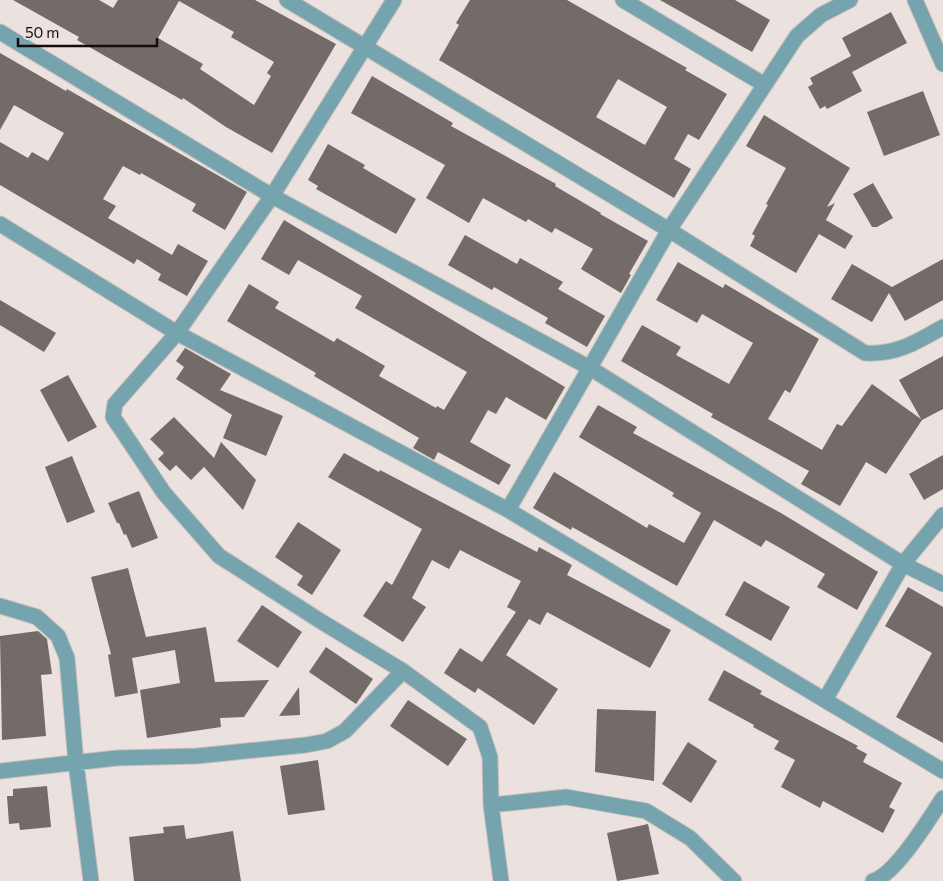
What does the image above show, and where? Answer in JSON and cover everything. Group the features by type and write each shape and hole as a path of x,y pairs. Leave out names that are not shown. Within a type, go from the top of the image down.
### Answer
{"street":[{"path":"287,0 669,230 865,353 883,354 907,348 943,327"},
{"path":"394,0 272,196 178,333 115,404 113,417 164,493 219,556 403,671 480,728 490,757 491,805 501,881"},
{"path":"623,0 765,85"},
{"path":"508,510 669,230 797,36 821,15 850,0"},
{"path":"915,0 943,64"},
{"path":"0,32 272,196 590,368 903,564 943,584"},
{"path":"0,224 178,333 508,510 943,771"},
{"path":"825,700 903,564 943,515"},
{"path":"0,606 38,617 58,636 68,658 76,763 91,881"},
{"path":"0,771 117,758 197,756 306,745 327,741 345,731 403,671"},
{"path":"491,805 566,797 646,811 690,838 734,881"},
{"path":"873,881 880,879 909,848 943,798"}],"building":[{"path":"13,0 99,0 113,8 118,0 255,0 336,44 272,153 226,127 183,98 182,100 77,40 79,37","holes":["179,1 234,32 231,37 274,62 267,73 271,76 254,105 200,69 203,64 158,38"]},
{"path":"470,0 567,0 687,68 685,70 727,94 699,140 688,134 674,159 691,169 674,198 439,60 459,25 456,23","holes":["618,79 667,107 645,145 596,117"]},
{"path":"660,0 735,0 770,20 752,52"},
{"path":"891,12 907,43 852,72 862,91 827,109 825,106 820,109 808,87 813,84 810,78 851,56 842,38"},
{"path":"0,53 247,192 225,230 192,211 196,204 141,173 140,175 123,166 103,199 116,206 108,218 172,255 178,244 208,261 187,296 158,280 161,274 137,259 134,264 0,185 0,142 28,158 32,152 48,161 64,133 14,105 0,130"},
{"path":"372,76 453,123 451,126 556,184 555,186 600,214 648,241 629,274 631,275 621,293 581,269 593,249 555,228 552,233 528,219 526,222 483,198 469,223 426,198 445,165 351,113"},
{"path":"923,91 940,135 884,156 867,112"},
{"path":"764,115 850,168 827,207 835,203 826,220 853,236 845,249 819,234 796,273 750,246 755,236 752,234 786,168 746,146"},
{"path":"328,144 365,165 363,168 416,199 396,234 316,189 318,186 308,180"},
{"path":"873,183 893,218 877,227 872,227 853,194"},
{"path":"284,220 565,387 546,420 506,397 496,414 488,410 470,442 511,465 499,485 438,452 434,460 413,448 419,438 314,376 316,373 227,321 249,284 279,302 275,308 334,342 337,338 385,366 379,376 436,408 437,406 444,410 467,372 355,308 362,296 298,260 289,275 261,259"},
{"path":"465,235 517,264 520,258 563,282 558,289 605,316 587,347 545,323 548,318 494,287 492,290 448,265"},
{"path":"943,259 943,300 905,321 889,293 872,322 831,299 852,264 892,287"},
{"path":"678,262 723,288 725,284 819,339 790,393 785,390 768,419 822,450 837,424 842,426 872,384 921,419 899,380 943,356 943,409 922,420 886,474 866,462 840,506 801,484 809,471 711,417 713,414 621,361 642,325 681,347 676,355 729,384 753,343 702,314 697,323 656,300"},
{"path":"0,300 56,333 44,352 0,325"},
{"path":"185,348 231,374 220,390 283,416 266,456 223,438 232,415 176,379 184,367 176,361"},
{"path":"68,375 97,427 68,442 40,390"},
{"path":"598,405 637,427 633,433 781,513 878,572 857,610 817,587 825,574 766,540 761,547 714,520 677,586 572,527 571,530 533,508 554,472 647,528 649,524 684,543 701,513 672,496 674,493 579,437"},
{"path":"174,417 214,458 221,442 256,480 243,510 204,467 191,480 176,465 170,471 158,459 164,453 150,439"},
{"path":"344,453 537,552 539,547 572,565 567,575 671,630 650,668 547,612 540,625 529,619 506,655 558,689 534,725 478,688 475,693 444,673 460,648 482,662 516,612 507,607 521,581 460,550 449,569 432,560 412,598 426,607 403,642 363,616 386,581 392,585 422,529 328,477"},
{"path":"943,455 943,489 924,500 909,474"},
{"path":"72,456 95,512 67,523 45,467"},
{"path":"139,491 158,538 132,548 108,503"},
{"path":"298,522 341,550 312,595 297,585 303,576 275,557"},
{"path":"128,568 146,637 206,627 215,682 269,680 244,717 220,718 221,727 147,738 140,690 180,683 175,650 132,658 138,693 115,697 108,655 111,654 91,577"},
{"path":"744,581 790,607 771,641 725,615"},
{"path":"908,587 943,607 943,743 896,717 932,653 885,626"},
{"path":"262,605 302,632 278,668 237,641"},
{"path":"38,631 47,639 52,674 41,675 46,736 2,740 0,636"},
{"path":"326,647 373,679 356,704 309,672"},
{"path":"724,670 762,691 760,694 858,746 856,748 867,754 863,762 902,783 889,807 895,810 883,833 823,801 820,808 781,787 795,760 774,749 779,741 708,700"},
{"path":"299,687 300,715 279,716"},
{"path":"408,700 467,739 448,766 390,726"},
{"path":"597,709 656,711 654,781 595,772"},
{"path":"688,742 717,761 691,803 662,784"},
{"path":"318,760 325,810 288,815 280,766"},
{"path":"47,786 51,827 20,830 19,823 9,824 7,796 13,796 13,789"},
{"path":"648,824 659,874 617,881 607,833"},
{"path":"184,825 186,839 233,831 241,881 134,881 129,837 164,833 163,827"}]}
